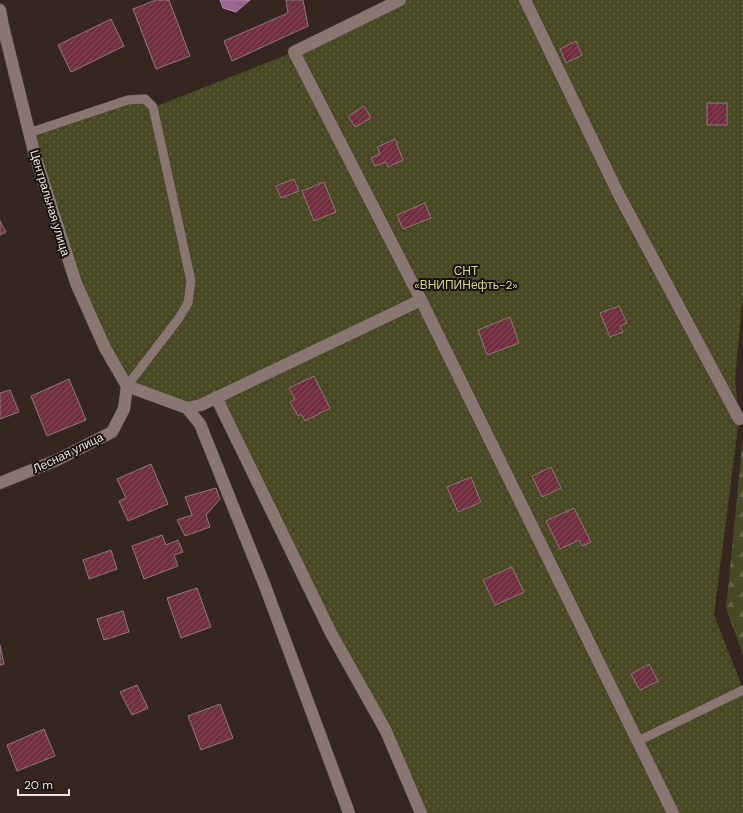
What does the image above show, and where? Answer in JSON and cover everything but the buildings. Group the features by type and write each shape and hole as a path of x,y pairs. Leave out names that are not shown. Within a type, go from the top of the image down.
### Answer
{"street":[{"path":"400,0 294,52 421,300 673,813"},
{"path":"525,0 618,193 739,419"},
{"name":"Центральная улица","path":"0,10 34,152 76,283 105,348 127,386"},
{"path":"187,408 201,405 421,300"},
{"path":"127,386 187,408 200,424 262,578 349,813"},
{"name":"Лесная улица","path":"0,483 57,460 112,432 124,409 127,386"},
{"path":"216,397 331,633 386,731 421,813"}],"lane":[{"path":"29,133 128,100 145,99 153,107 191,281 188,303 179,318 127,386"},
{"path":"638,741 743,690"}],"green space":[{"name":"СНТ «ВНИПИНефть-2»","path":"400,0 743,0 743,293 735,379 739,419 714,615 743,689 743,813 421,813 216,398 187,408 127,386 105,348 29,133 145,99 154,107 294,52"},
{"path":"743,436 743,655 726,608"}],"water":[{"path":"220,0 250,0 236,12 223,8"}]}
